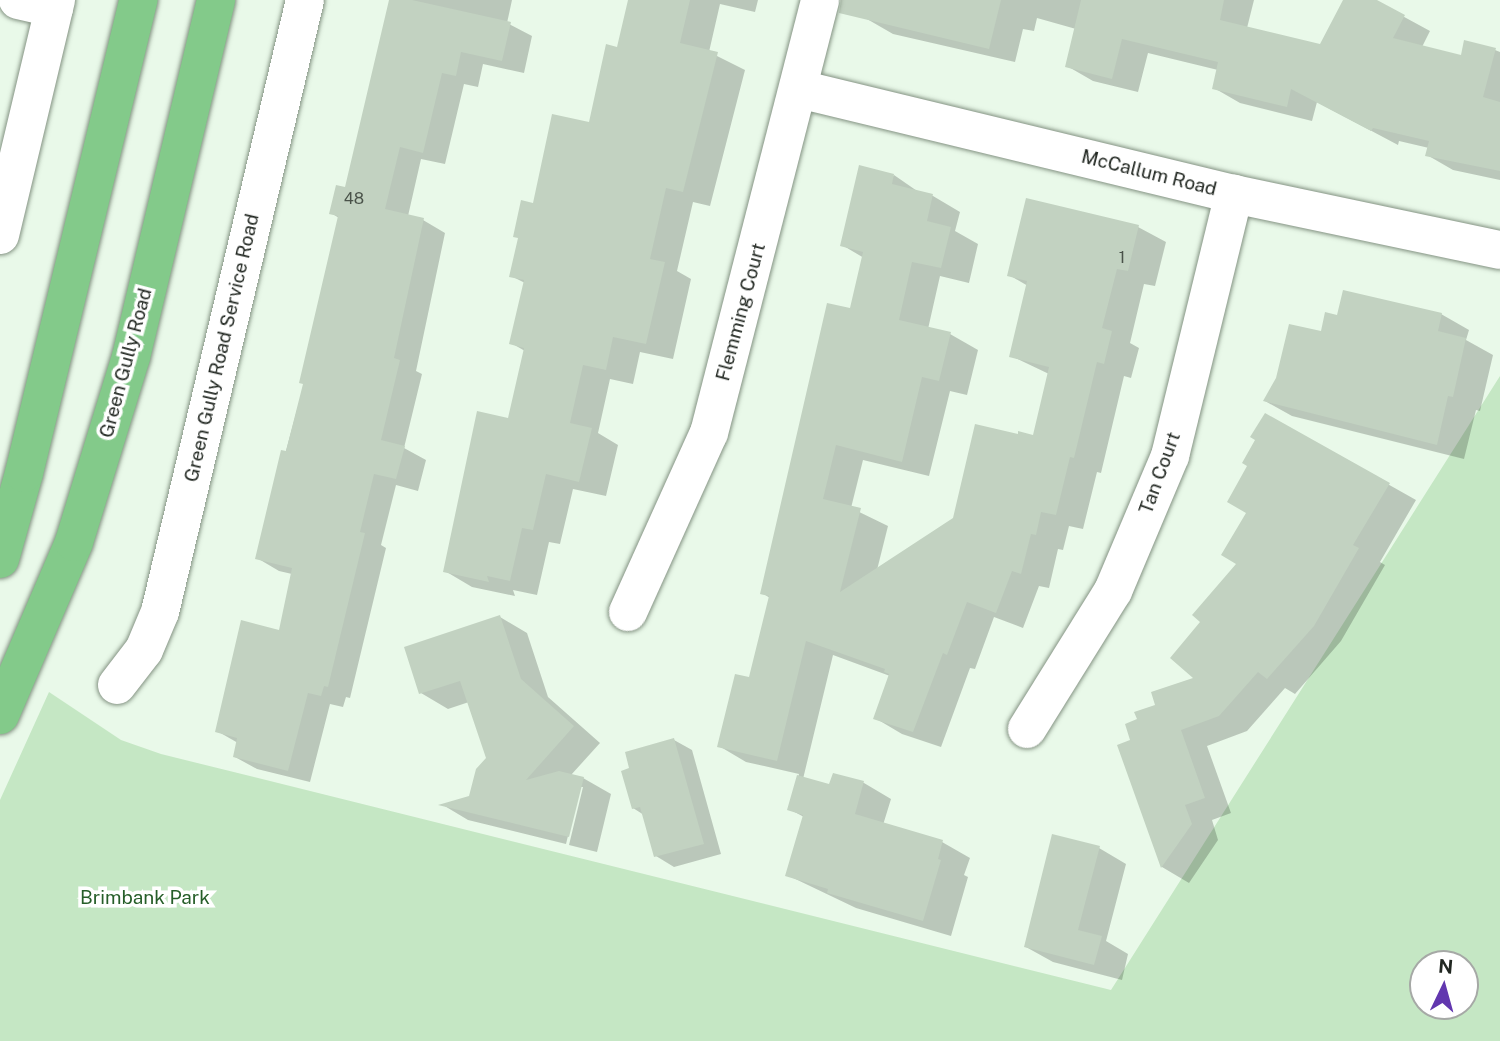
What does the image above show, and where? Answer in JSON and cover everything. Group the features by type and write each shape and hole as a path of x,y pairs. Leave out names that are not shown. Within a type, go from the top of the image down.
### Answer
{"main road":[{"path":"0,559 24,473 138,0"},
{"name":"Green Gully Road","path":"0,715 74,542 131,357 216,0"}],"street":[{"name":"Green Gully Road Service Road","path":"117,685 144,650 160,612 305,0"},
{"name":"Flemming Court","path":"628,612 709,433 820,0"},
{"path":"0,236 43,3"},
{"name":"McCallum Road","path":"799,89 1234,194 1500,250"},
{"name":"Tan Court","path":"1027,729 1113,591 1170,456 1234,194"}],"green space":[{"name":"Brimbank Park","path":"1500,376 1500,1041 0,1041 0,800 49,692 121,740 161,754 1111,990"}],"building":[{"path":"389,0 412,0 511,22 502,61 461,52 456,76 442,73 423,153 400,147 385,209 424,218 394,358 400,360 381,440 405,446 396,479 374,474 360,532 365,533 328,687 324,686 321,696 308,693 288,771 233,757 237,738 215,732 241,620 279,630 292,568 255,559 281,450 286,451 303,384 299,383 338,216 329,214 336,185 345,187"},
{"path":"628,0 690,0 680,43 718,52 683,192 666,188 650,259 665,262 646,344 613,337 606,370 583,365 570,423 592,428 579,482 546,474 533,530 522,528 510,581 487,576 489,582 443,572 477,411 508,418 524,348 509,344 524,280 509,277 518,238 513,237 521,200 533,203 552,114 589,122 606,44 617,47"},
{"path":"841,0 1001,0 989,49 839,13"},
{"path":"1081,0 1224,0 1220,20 1320,44 1343,0 1377,0 1405,15 1393,38 1461,55 1464,40 1496,48 1483,97 1500,102 1500,171 1425,156 1429,141 1373,128 1371,131 1291,89 1287,107 1212,89 1218,62 1122,39 1112,79 1065,67"},
{"path":"859,165 894,174 892,184 933,194 927,221 951,227 941,268 912,262 899,320 951,332 939,381 922,377 902,462 836,445 823,499 861,508 840,592 953,518 975,424 1033,435 1049,367 1009,357 1027,281 1007,276 1026,198 1139,225 1128,271 1117,269 1102,328 1112,331 1104,364 1097,362 1074,458 1070,457 1056,515 1041,512 1036,535 1031,534 1021,574 1012,571 996,613 967,602 947,655 943,653 913,732 873,719 889,674 884,672 885,669 806,641 777,761 717,747 735,674 749,677 769,596 760,594 827,303 850,308 863,252 840,246"},
{"path":"1343,290 1442,313 1438,331 1466,338 1453,397 1448,396 1437,445 1263,401 1276,378 1289,324 1321,331 1325,312 1337,315"},
{"path":"1265,413 1390,483 1353,545 1359,548 1314,626 1267,679 1258,672 1219,716 1181,730 1205,798 1185,805 1192,824 1161,868 1117,745 1130,740 1125,724 1137,719 1134,712 1155,705 1151,692 1193,678 1170,658 1200,622 1192,615 1236,564 1221,555 1246,513 1227,502 1247,466 1242,463 1255,440 1250,437"},
{"path":"500,615 521,679 574,726 526,780 559,771 584,777 569,837 438,805 469,796 476,769 486,758 460,681 419,694 404,647"},
{"path":"674,738 704,844 654,857 640,807 632,809 621,771 629,768 625,752"},
{"path":"833,773 864,781 855,814 943,840 938,859 941,860 923,921 827,893 828,889 785,876 803,815 787,810 797,775 829,784"},
{"path":"1052,834 1100,846 1078,930 1102,936 1094,965 1024,947"}]}
